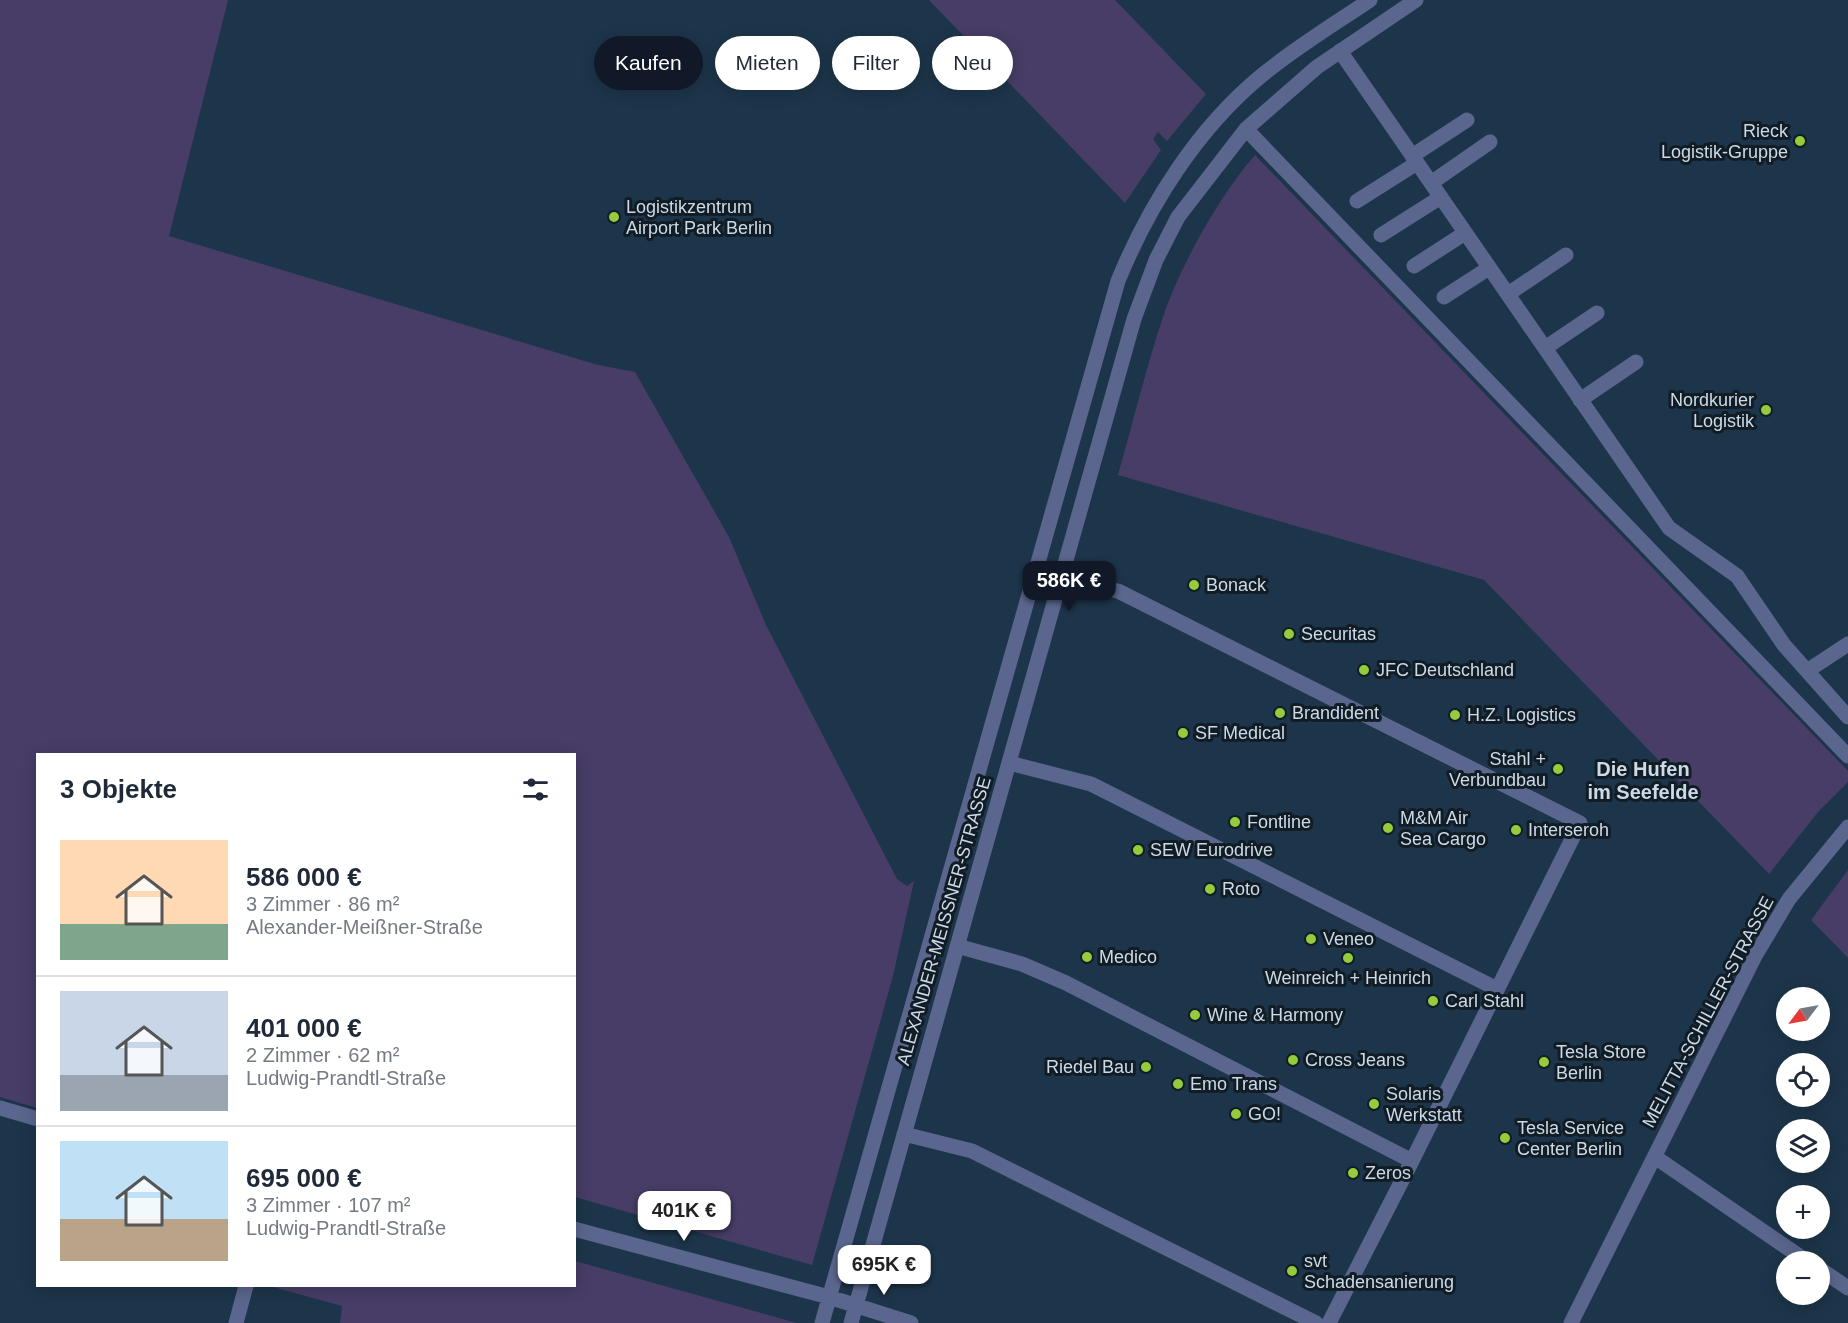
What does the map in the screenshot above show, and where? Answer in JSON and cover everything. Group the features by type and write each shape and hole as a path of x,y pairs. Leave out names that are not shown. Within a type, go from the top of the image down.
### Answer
{"street":[{"name":"ALEXANDER-MEISSNER-STRASSE","path":"822,1323 1118,281 1132,248 1157,202 1185,160 1227,109 1260,77 1370,0"},
{"name":"ALEXANDER-MEISSNER-STRASSE","path":"851,1323 1134,319 1156,260 1179,217 1246,129 1278,98 1340,51 1416,0"},
{"path":"1340,51 1669,528 1737,576 1784,645 1807,671 1842,700 1848,717"},
{"path":"1357,201 1467,120"},
{"path":"1246,129 1848,756"},
{"path":"1431,183 1490,142"},
{"path":"1381,235 1441,197"},
{"path":"1414,266 1465,233"},
{"path":"1132,248 1156,260"},
{"path":"1508,294 1566,255"},
{"path":"1444,297 1489,268"},
{"path":"1545,348 1597,313"},
{"path":"1580,400 1636,362"},
{"path":"1062,580 1118,591 1580,823 1329,1323"},
{"path":"1807,671 1848,644"},
{"path":"1001,695 1026,702"},
{"path":"1009,763 1091,784 1497,989"},
{"name":"MELITTA-SCHILLER-STRASSE","path":"1571,1323 1755,956 1789,899 1848,826"},
{"path":"957,946 1022,964 1066,983 1412,1161"},
{"path":"0,1108 36,1118"},
{"path":"904,1134 981,1155 1316,1323"},
{"path":"873,1142 900,1150"},
{"path":"1655,1157 1792,1251"},
{"path":"576,1230 829,1297 911,1323"},
{"path":"1830,1276 1848,1288"},
{"path":"236,1323 246,1287"}],"shaded area":[{"path":"0,0 228,0 169,236 598,365 635,372 729,537 766,625 897,879 907,886 914,881 893,976 812,1265 576,1197 576,753 36,753 36,1108 0,1097"},
{"path":"929,0 1115,0 1206,94 1167,141 1158,132 1153,139 1161,150 1125,203 1013,87 1013,36 964,36"},
{"path":"1255,155 1848,771 1848,782 1818,812 1769,874 1484,580 1118,475 1170,297 1190,254 1215,210"},
{"path":"1848,870 1848,958 1811,920"},
{"path":"576,1261 797,1323 340,1323 342,1306 273,1287 576,1287"}],"place":[{"name":"Rieck Logistik-Gruppe","path":"1800,141"},
{"name":"Logistikzentrum Airport Park Berlin","path":"614,217"},
{"name":"Nordkurier Logistik","path":"1766,410"},
{"name":"Bonack","path":"1194,585"},
{"name":"Securitas","path":"1289,634"},
{"name":"JFC Deutschland","path":"1364,670"},
{"name":"Brandident","path":"1280,713"},
{"name":"H.Z. Logistics","path":"1455,715"},
{"name":"SF Medical","path":"1183,733"},
{"name":"Stahl + Verbundbau","path":"1558,769"},
{"name":"Fontline","path":"1235,822"},
{"name":"M&M Air Sea Cargo","path":"1388,828"},
{"name":"Interseroh","path":"1516,830"},
{"name":"SEW Eurodrive","path":"1138,850"},
{"name":"Roto","path":"1210,889"},
{"name":"Veneo","path":"1311,939"},
{"name":"Medico","path":"1087,957"},
{"name":"Weinreich + Heinrich","path":"1348,958"},
{"name":"Carl Stahl","path":"1433,1001"},
{"name":"Wine & Harmony","path":"1195,1015"},
{"name":"Cross Jeans","path":"1293,1060"},
{"name":"Tesla Store Berlin","path":"1544,1062"},
{"name":"Riedel Bau","path":"1146,1067"},
{"name":"Emo Trans","path":"1178,1084"},
{"name":"Solaris Werkstatt","path":"1374,1104"},
{"name":"GO!","path":"1236,1114"},
{"name":"Tesla Service Center Berlin","path":"1505,1138"},
{"name":"Zeros","path":"1353,1173"},
{"name":"svt Schadensanierung","path":"1292,1271"}],"district":[{"name":"Die Hufen im Seefelde","path":"1643,780"}]}
